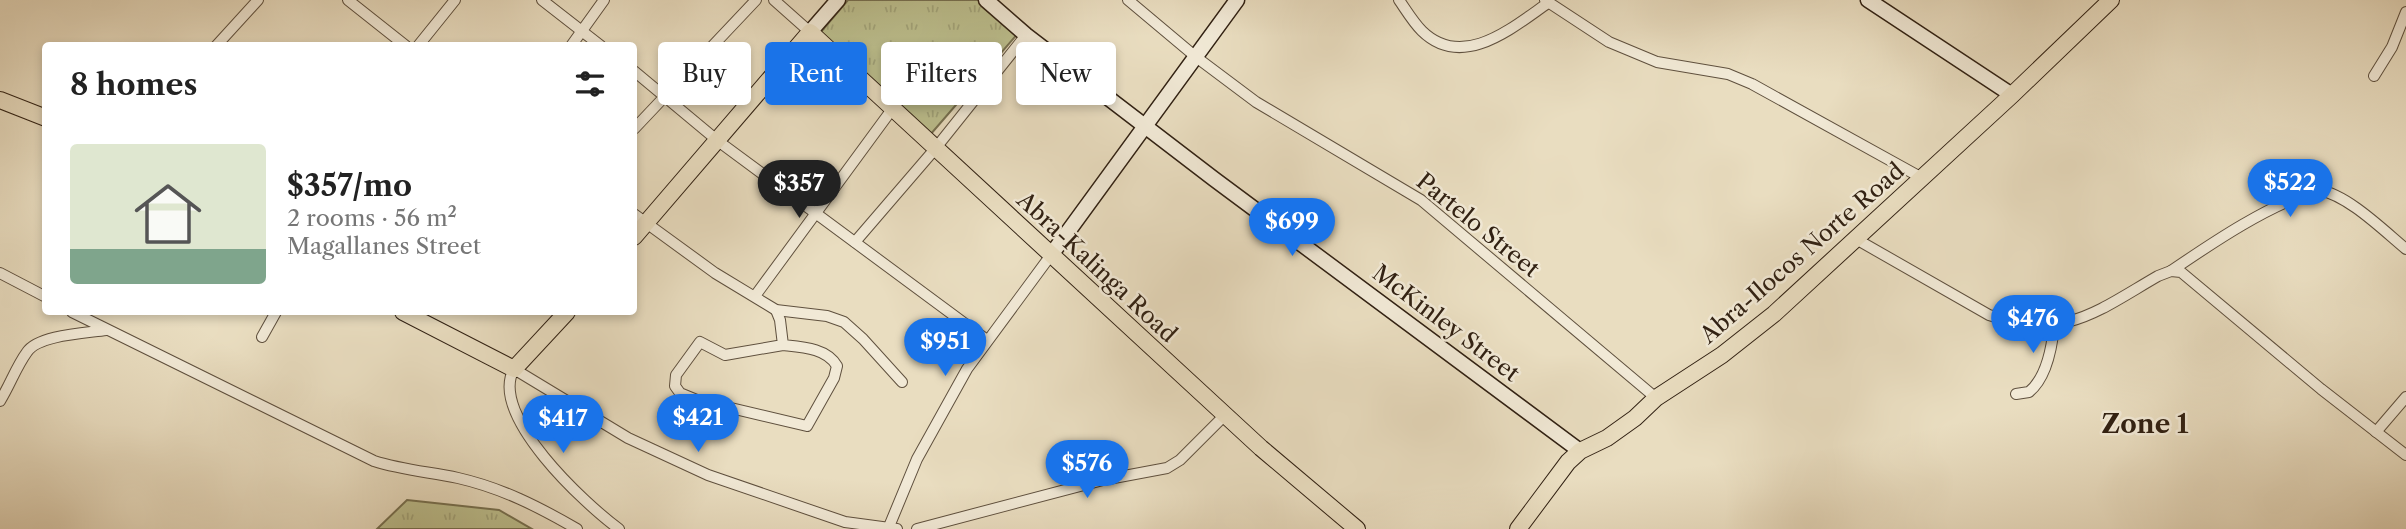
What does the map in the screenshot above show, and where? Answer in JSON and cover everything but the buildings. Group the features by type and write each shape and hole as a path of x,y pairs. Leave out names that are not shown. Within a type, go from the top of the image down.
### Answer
{"main road":[{"name":"Abra-Ilocos Norte Road","path":"1518,529 1568,462 1580,451 1607,438 1635,418 1656,398 1743,339 1774,314 2111,0"},
{"name":"Abra-Kalinga Road","path":"810,33 1225,415 1357,529"},
{"path":"639,219 718,141 810,33"},
{"path":"0,100 42,116"},
{"path":"409,315 514,369 564,315"}],"street":[{"path":"220,42 258,0"},
{"path":"348,0 401,42"},
{"path":"421,42 455,0"},
{"path":"542,0 596,42"},
{"path":"574,42 604,0"},
{"path":"716,42 756,0"},
{"path":"774,0 810,33 838,0"},
{"name":"McKinley Street","path":"987,0 1026,35 1580,451"},
{"name":"Partelo Street","path":"1128,0 1196,57 1256,102 1422,200 1656,398"},
{"path":"888,529 917,459 967,369 1237,0"},
{"path":"1399,0 1422,31 1447,46 1459,48 1473,47 1505,33 1547,1 1609,42 1657,62 1728,74 1752,84 1922,177"},
{"path":"1868,0 2012,95"},
{"path":"2374,76 2392,47 2406,12"},
{"path":"855,242 935,149 1026,35"},
{"path":"637,74 658,91"},
{"path":"637,126 658,103"},
{"path":"675,105 718,141 987,340"},
{"path":"755,296 893,108"},
{"path":"1856,239 1989,315 2007,321 2054,326 2077,321 2171,271 2265,214 2319,190 2336,195 2406,249"},
{"path":"639,219 715,273 776,310 835,317 844,322 902,382"},
{"path":"2171,271 2181,272 2321,389 2406,455"},
{"path":"0,273 42,296"},
{"path":"776,310 783,345"},
{"path":"78,315 374,461 494,489 528,501 577,529"},
{"path":"262,337 274,315"},
{"path":"2016,394 2029,392 2038,382 2049,355 2054,326"},
{"path":"0,401 32,345 106,330"},
{"path":"700,342 725,355 783,345 805,347 826,354 837,366 834,379 807,426 697,400 680,393 675,386 676,375 700,342"},
{"path":"619,529 577,495 524,429 511,398 509,378 514,369 628,438 708,475 845,522 897,529"},
{"path":"2376,432 2406,397"},
{"path":"917,529 1103,480 1167,468 1180,460 1225,415"}],"green space":[{"path":"848,0 981,0 1020,31 1002,52 1002,42 881,42 881,90 867,77 867,42 830,42 820,33"},
{"path":"898,105 956,105 930,135"},
{"path":"407,500 499,510 532,529 377,529"}],"district":[{"name":"Zone 1","path":"2145,424"}]}
